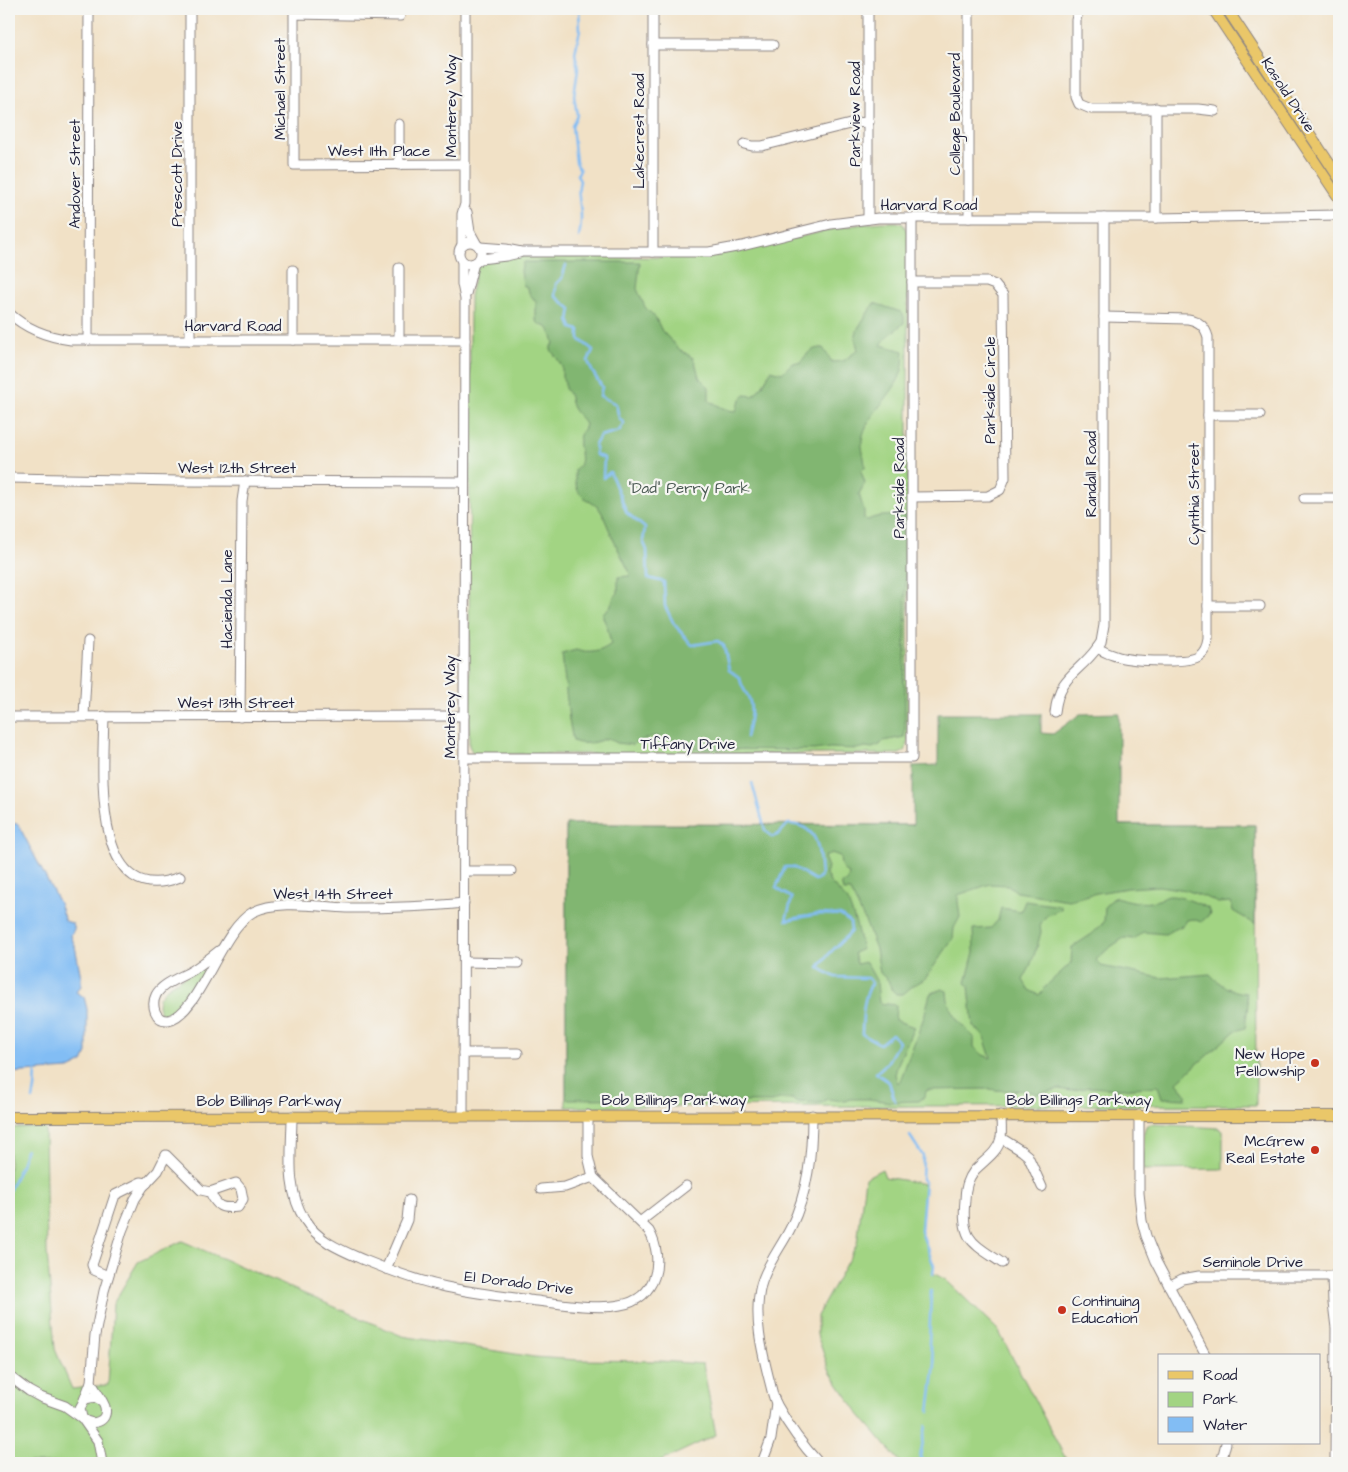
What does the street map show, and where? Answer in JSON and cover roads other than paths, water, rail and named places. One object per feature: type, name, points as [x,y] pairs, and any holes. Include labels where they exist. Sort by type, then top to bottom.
[{"type":"main road","name":"Kasold Drive","points":[[1214,9],[1339,198]]},
{"type":"main road","name":"Kasold Drive","points":[[1227,9],[1339,178]]},
{"type":"main road","name":"Bob Billings Parkway","points":[[9,1117],[463,1115],[1339,1116]]},
{"type":"street","name":"Andover Street","points":[[88,340],[89,9]]},
{"type":"street","name":"Prescott Drive","points":[[190,9],[190,340]]},
{"type":"street","name":"Monterey Way","points":[[462,245],[465,9]]},
{"type":"street","name":"Lakecrest Road","points":[[653,9],[653,252]]},
{"type":"street","name":"Parkview Road","points":[[868,9],[868,218]]},
{"type":"street","name":"College Boulevard","points":[[969,9],[969,218]]},
{"type":"street","points":[[1080,10],[1076,23],[1076,97],[1081,106],[1091,109],[1156,108],[1215,111]]},
{"type":"street","name":"Michael Street","points":[[294,165],[294,14],[400,12]]},
{"type":"street","points":[[653,45],[773,45]]},
{"type":"street","points":[[1156,108],[1156,218]]},
{"type":"street","points":[[744,144],[762,146],[854,123],[869,122]]},
{"type":"street","points":[[399,124],[399,165]]},
{"type":"street","name":"West 11th Place","points":[[294,165],[464,164]]},
{"type":"street","name":"Monterey Way","points":[[464,204],[470,232],[478,245]]},
{"type":"street","name":"Harvard Road","points":[[478,245],[521,252],[693,252],[728,249],[831,224],[868,218],[1156,218],[1339,215]]},
{"type":"street","name":"Parkside Road","points":[[912,218],[912,758]]},
{"type":"street","name":"Randall Road","points":[[1055,712],[1058,695],[1065,682],[1097,648],[1103,633],[1105,611],[1104,218]]},
{"type":"street","points":[[469,241],[478,245],[482,252],[477,261],[468,264],[462,260],[459,254],[462,245],[469,241]]},
{"type":"street","name":"Harvard Road","points":[[477,261],[521,252]]},
{"type":"street","name":"Monterey Way","points":[[462,260],[462,284],[465,299],[463,1115]]},
{"type":"street","name":"Monterey Way","points":[[465,299],[477,261]]},
{"type":"street","points":[[399,268],[399,340]]},
{"type":"street","points":[[293,270],[293,340]]},
{"type":"street","name":"Parkside Circle","points":[[912,282],[987,282],[995,285],[1003,295],[1005,478],[1000,490],[988,496],[913,497]]},
{"type":"street","name":"Harvard Road","points":[[9,313],[19,321],[42,333],[64,339],[465,340]]},
{"type":"street","name":"Cynthia Street","points":[[1097,648],[1130,660],[1193,660],[1204,652],[1207,647],[1208,606],[1208,337],[1204,326],[1199,322],[1188,319],[1104,317]]},
{"type":"street","points":[[1208,415],[1260,415]]},
{"type":"street","name":"West 12th Street","points":[[9,478],[464,482]]},
{"type":"street","name":"Hacienda Lane","points":[[240,717],[242,501],[245,481]]},
{"type":"street","points":[[1304,498],[1339,498]]},
{"type":"street","points":[[1208,606],[1260,606]]},
{"type":"street","points":[[84,716],[88,641]]},
{"type":"street","points":[[104,716],[104,808],[113,848],[118,859],[126,869],[148,881],[163,883],[180,877]]},
{"type":"street","name":"West 13th Street","points":[[9,717],[464,716]]},
{"type":"street","name":"Tiffany Drive","points":[[464,758],[912,758]]},
{"type":"street","points":[[464,871],[511,872]]},
{"type":"street","name":"West 14th Street","points":[[220,950],[194,970],[159,990],[153,1003],[157,1016],[162,1020],[169,1020],[178,1016],[185,1009],[205,980],[220,950],[236,927],[244,918],[260,908],[289,905],[347,908],[464,904]]},
{"type":"street","points":[[464,962],[518,962]]},
{"type":"street","points":[[463,1053],[518,1053]]},
{"type":"street","points":[[812,1115],[811,1149],[804,1192],[791,1227],[764,1275],[758,1311],[765,1360],[776,1403],[802,1442],[820,1463]]},
{"type":"street","points":[[1001,1115],[1001,1138],[989,1157],[975,1171],[968,1182],[963,1218],[970,1239],[975,1245],[1002,1263]]},
{"type":"street","points":[[1140,1115],[1139,1193],[1142,1221],[1151,1250],[1205,1354]]},
{"type":"street","name":"El Dorado Drive","points":[[292,1116],[292,1189],[299,1210],[319,1236],[334,1247],[386,1269],[408,1277],[467,1291],[567,1304],[619,1306],[640,1296],[650,1285],[657,1269],[658,1255],[654,1240],[650,1231],[641,1221],[593,1177]]},
{"type":"street","points":[[541,1189],[565,1187],[593,1177],[588,1156],[588,1116]]},
{"type":"street","points":[[1001,1138],[1028,1156],[1042,1187]]},
{"type":"street","points":[[98,1441],[82,1418],[79,1410],[91,1382],[95,1335],[108,1276],[126,1220],[135,1199],[158,1171],[166,1155],[178,1165],[195,1185],[201,1190],[210,1192]]},
{"type":"street","points":[[108,1276],[94,1270],[92,1265],[115,1195],[141,1182],[147,1183]]},
{"type":"street","points":[[641,1221],[686,1186]]},
{"type":"street","points":[[386,1269],[407,1220],[409,1200]]},
{"type":"street","name":"Seminole Drive","points":[[1169,1286],[1182,1279],[1198,1276],[1336,1276]]},
{"type":"street","points":[[1335,1463],[1336,1328],[1333,1303],[1336,1276]]},
{"type":"street","points":[[9,1376],[34,1394],[65,1406],[88,1422],[94,1423],[104,1416]]},
{"type":"street","points":[[91,1382],[105,1408],[98,1441],[102,1463]]},
{"type":"street","points":[[65,1406],[93,1397],[102,1401]]},
{"type":"street","points":[[762,1463],[771,1439],[776,1403]]},
{"type":"street","points":[[1221,1463],[1226,1444]]},
{"type":"water","points":[[9,823],[18,824],[59,903],[65,921],[72,923],[74,927],[71,936],[75,946],[81,977],[81,986],[76,992],[84,997],[87,1009],[87,1053],[83,1062],[69,1069],[9,1073],[9,842],[12,838],[9,835]]},
{"type":"waterway","points":[[579,9],[580,30],[575,53],[578,69],[574,96],[577,115],[572,126],[576,162],[580,170],[577,175],[580,181],[578,193],[581,209],[579,237]]},
{"type":"waterway","points":[[566,265],[562,278],[556,284],[555,296],[571,309],[569,320],[572,328],[579,330],[579,339],[593,350],[588,361],[602,387],[600,396],[616,404],[619,418],[624,423],[619,431],[600,436],[595,445],[596,455],[604,458],[603,478],[610,472],[627,513],[645,528],[643,541],[647,550],[648,578],[664,582],[665,606],[674,624],[692,645],[718,641],[724,646],[729,670],[740,678],[750,701],[750,717],[746,737]]},
{"type":"waterway","points":[[752,783],[765,830],[772,837],[779,834],[788,824],[807,829],[816,842],[820,858],[821,877],[815,880],[793,867],[785,867],[776,888],[792,898],[786,920],[819,914],[840,915],[850,922],[851,931],[825,958],[819,968],[835,977],[868,978],[872,983],[865,1002],[862,1034],[880,1044],[892,1034],[899,1042],[887,1063],[876,1073],[889,1082],[895,1101]]},
{"type":"waterway","points":[[33,1099],[36,1071]]},
{"type":"waterway","points":[[910,1136],[923,1156],[922,1179],[925,1182],[921,1231],[934,1266],[933,1274]]},
{"type":"waterway","points":[[9,1191],[26,1149]]},
{"type":"waterway","points":[[929,1412],[935,1364],[929,1344],[931,1291]]},
{"type":"waterway","points":[[924,1463],[920,1457],[926,1426]]},
{"type":"place","name":"New Hope Fellowship","points":[[1315,1063]]},
{"type":"place","name":"McGrew Real Estate","points":[[1315,1150]]},
{"type":"place","name":"Continuing Education","points":[[1062,1310]]},
{"type":"park label","name":"\"Dad\" Perry Park","points":[[689,488]]}]
